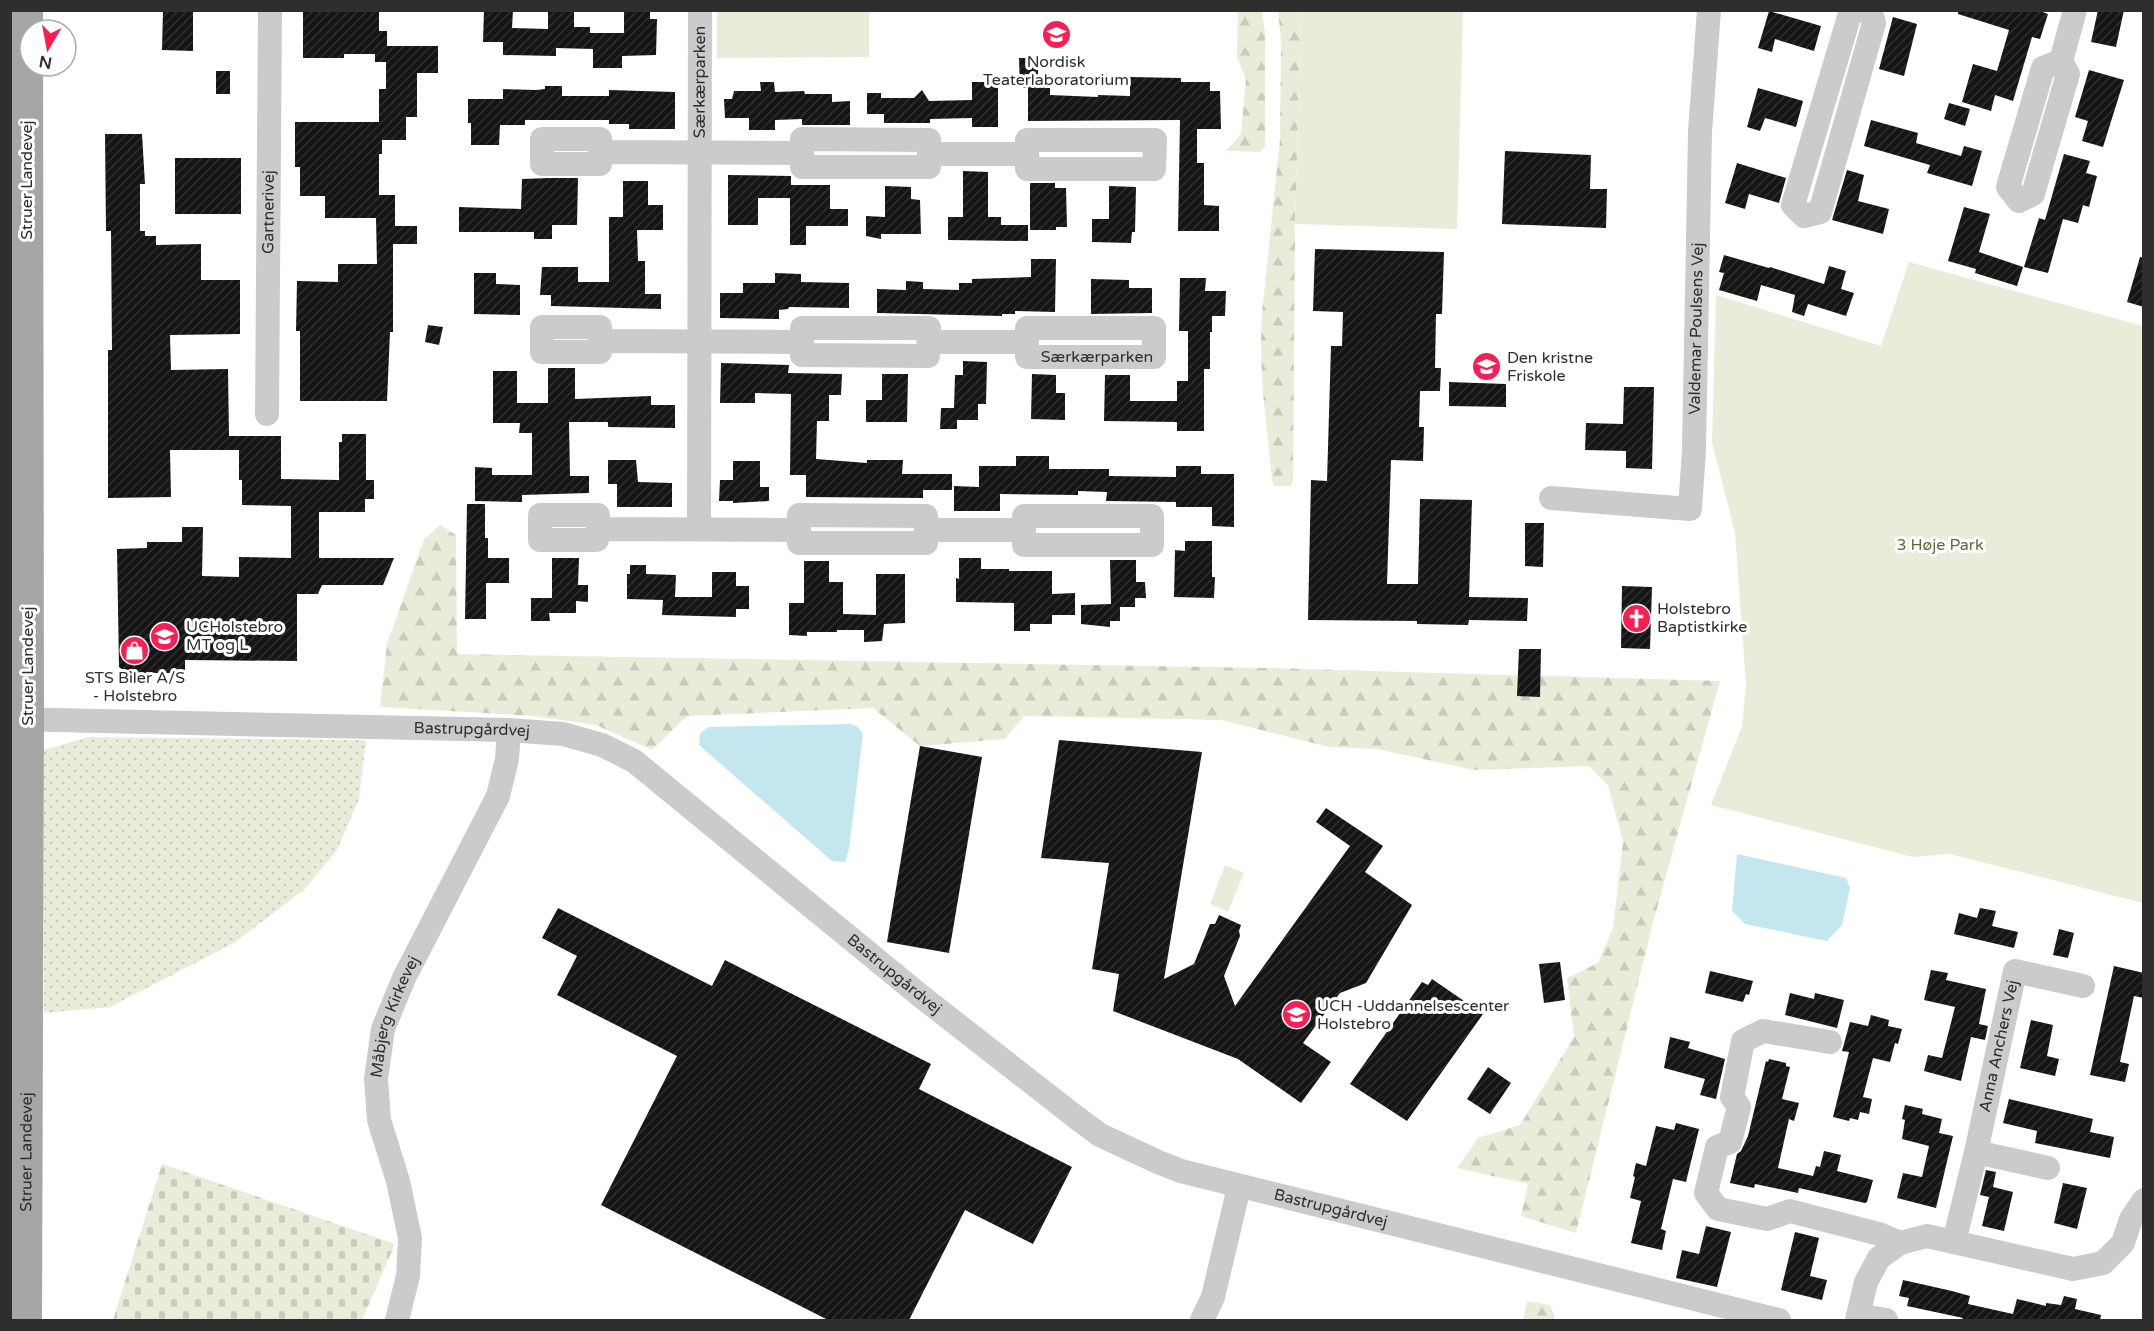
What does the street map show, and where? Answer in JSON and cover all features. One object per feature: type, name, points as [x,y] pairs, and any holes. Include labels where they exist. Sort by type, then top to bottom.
[{"type":"main road","name":"Struer Landevej","points":[[10,661],[14,474],[11,418],[13,10]]},
{"type":"main road","name":"Struer Landevej","points":[[26,1320],[19,719],[27,10]]},
{"type":"street","name":"Gartnerivej","points":[[267,414],[270,10]]},
{"type":"street","name":"Særkærparken","points":[[699,529],[700,10]]},
{"type":"street","name":"Valdemar Poulsens Vej","points":[[1551,498],[1690,508],[1694,450],[1700,132],[1709,10]]},
{"type":"street","points":[[1856,10],[1849,17],[1793,205],[1804,216],[1820,212],[1874,23],[1870,10]]},
{"type":"street","points":[[2061,61],[2043,68],[2008,187],[2019,201],[2033,194],[2068,74],[2061,61],[2075,10]]},
{"type":"street","name":"Særkærparken","points":[[600,152],[802,153],[802,139],[929,140],[929,154],[1027,154]]},
{"type":"street","points":[[1027,140],[1155,140],[1154,169],[1027,169],[1027,154],[1027,140]]},
{"type":"street","name":"Særkærparken","points":[[600,341],[802,342],[802,328],[928,328],[928,342],[1027,342]]},
{"type":"street","name":"Særkærparken","points":[[1027,328],[1155,328],[1154,357],[1026,357],[1027,342],[1027,328]]},
{"type":"street","points":[[597,529],[799,530],[799,515],[811,515],[926,516],[926,530],[1024,530]]},
{"type":"street","points":[[1024,516],[1152,516],[1152,545],[1024,545],[1024,530],[1024,516]]},
{"type":"street","name":"Bastrupgårdvej","points":[[19,719],[509,730],[563,734],[602,745],[634,761],[922,997],[1100,1135],[1158,1162],[1239,1187],[1779,1320]]},
{"type":"street","name":"Måbjerg Kirkevej","points":[[398,1320],[408,1276],[410,1238],[398,1181],[379,1120],[376,1079],[383,1029],[404,978],[498,796],[507,759],[509,730]]},
{"type":"street","name":"Anna Anchers Vej","points":[[1954,1242],[2015,971],[2083,986]]},
{"type":"street","points":[[1830,1042],[1763,1031],[1743,1041],[1732,1097],[1739,1107],[1730,1142],[1717,1148],[1706,1192],[1718,1209],[1767,1219],[1790,1211],[1879,1234],[1900,1243]]},
{"type":"street","points":[[1976,1152],[2048,1168]]},
{"type":"street","points":[[1202,1320],[1213,1297],[1239,1187]]},
{"type":"street","points":[[1886,1320],[1857,1318],[1866,1282],[1879,1258],[1900,1243],[1928,1236],[2073,1269],[2103,1263],[2123,1243],[2131,1219],[2144,1200]]},
{"type":"green space","points":[[717,11],[869,11],[869,57],[717,58]]},
{"type":"green space","points":[[1238,11],[1262,11],[1265,32],[1265,147],[1260,152],[1226,151],[1241,134],[1246,79],[1237,57]]},
{"type":"green space","points":[[1278,11],[1301,11],[1295,224],[1293,480],[1291,486],[1275,486],[1272,480],[1262,383],[1262,313],[1280,140],[1281,40]]},
{"type":"green space","points":[[1301,11],[1463,11],[1457,229],[1295,224]]},
{"type":"green space","name":"3 Høje Park","points":[[1909,262],[2143,326],[2143,903],[1950,854],[1913,857],[1711,805],[1742,726],[1746,685],[1735,533],[1712,442],[1716,295],[1881,346]]},
{"type":"green space","points":[[440,525],[456,535],[457,654],[1270,668],[1720,681],[1654,919],[1576,1233],[1521,1216],[1528,1184],[1457,1168],[1478,1138],[1520,1125],[1574,1037],[1567,978],[1598,963],[1613,928],[1623,842],[1608,785],[1589,766],[1474,770],[1377,749],[1329,747],[1221,720],[1024,716],[1005,739],[920,746],[873,708],[687,716],[652,750],[596,725],[534,716],[380,707],[387,644],[424,539]]},
{"type":"green space","points":[[88,737],[366,740],[359,799],[337,850],[305,889],[234,943],[110,1007],[44,1013],[44,750]]},
{"type":"green space","points":[[1225,865],[1244,873],[1228,912],[1210,904]]},
{"type":"green space","points":[[162,1164],[395,1244],[362,1320],[113,1320]]},
{"type":"green space","points":[[1527,1301],[1550,1305],[1555,1316],[1554,1320],[1523,1320]]},
{"type":"water","points":[[851,724],[858,727],[863,734],[849,849],[845,862],[832,861],[699,745],[700,733],[709,727]]},
{"type":"water","points":[[1737,854],[1846,878],[1850,888],[1842,925],[1827,941],[1745,924],[1732,911]]},
{"type":"building","points":[[163,10],[193,10],[193,51],[162,50]]},
{"type":"building","points":[[303,10],[379,10],[379,31],[387,31],[387,46],[438,46],[438,73],[417,73],[417,117],[406,117],[406,140],[382,140],[382,154],[379,154],[379,195],[395,195],[395,226],[417,226],[417,244],[393,244],[393,332],[390,332],[387,401],[300,401],[300,331],[296,331],[297,281],[338,282],[338,264],[377,264],[376,218],[325,218],[325,196],[300,196],[300,167],[295,167],[295,122],[379,122],[379,89],[386,89],[386,62],[375,62],[375,54],[344,54],[344,58],[303,58]]},
{"type":"building","points":[[484,10],[513,10],[512,28],[548,29],[548,10],[574,10],[574,27],[590,27],[590,33],[624,33],[624,10],[650,10],[650,19],[657,19],[656,55],[622,56],[622,68],[593,68],[593,49],[556,48],[556,56],[503,55],[503,42],[483,42]]},
{"type":"building","points":[[1958,10],[2037,10],[2048,14],[2040,39],[2032,37],[2013,101],[1995,95],[1991,111],[1962,102],[1973,64],[1997,71],[2009,30],[1958,14]]},
{"type":"building","points":[[2098,10],[2124,10],[2116,47],[2091,42]]},
{"type":"building","points":[[1769,11],[1821,26],[1814,51],[1775,39],[1772,52],[1758,48]]},
{"type":"building","points":[[1893,17],[1917,24],[1904,76],[1879,69]]},
{"type":"building","points":[[1019,58],[1038,58],[1038,81],[1050,81],[1050,95],[1130,96],[1130,77],[1181,78],[1181,82],[1210,82],[1210,91],[1220,91],[1221,129],[1197,129],[1197,163],[1204,163],[1204,205],[1219,206],[1219,231],[1178,231],[1180,120],[1028,121],[1028,88],[1020,88]]},
{"type":"building","points":[[2089,70],[2124,80],[2103,147],[2082,141],[2088,121],[2075,117]]},
{"type":"building","points":[[216,71],[230,71],[230,94],[216,94]]},
{"type":"building","points":[[760,82],[774,82],[775,92],[804,91],[805,94],[832,94],[832,102],[850,101],[850,125],[802,125],[802,119],[775,120],[775,130],[749,130],[749,118],[725,118],[724,99],[732,99],[734,91],[761,91]]},
{"type":"building","points":[[972,82],[998,82],[998,127],[972,127],[972,118],[930,119],[930,123],[884,123],[884,114],[867,114],[867,93],[881,93],[881,98],[914,98],[922,90],[929,101],[972,100]]},
{"type":"building","points":[[545,86],[562,86],[562,96],[609,96],[609,90],[675,92],[675,129],[629,129],[629,124],[609,124],[609,120],[525,120],[525,125],[500,125],[499,145],[471,145],[468,99],[503,99],[503,89],[536,90],[545,89]]},
{"type":"building","points":[[1758,88],[1803,101],[1796,127],[1765,118],[1760,131],[1747,127]]},
{"type":"building","points":[[1949,103],[1970,109],[1965,126],[1944,119]]},
{"type":"building","points":[[1871,120],[1918,133],[1916,143],[1961,156],[1964,146],[1982,151],[1972,186],[1927,173],[1930,165],[1864,146]]},
{"type":"building","points":[[105,134],[142,134],[145,184],[140,184],[140,231],[145,231],[145,236],[156,236],[156,245],[201,244],[201,280],[240,280],[240,334],[170,335],[171,370],[228,369],[229,436],[281,436],[281,479],[339,480],[339,442],[342,442],[342,434],[366,434],[366,480],[374,480],[374,499],[365,499],[365,512],[319,512],[319,558],[394,558],[383,585],[322,585],[318,594],[297,594],[297,661],[185,660],[185,673],[127,673],[119,667],[117,549],[147,548],[147,542],[182,542],[182,527],[203,527],[202,576],[239,577],[239,557],[291,558],[291,506],[242,505],[239,450],[170,450],[171,497],[108,498],[108,350],[112,350],[111,231],[106,231]]},
{"type":"building","points":[[1505,151],[1591,155],[1590,189],[1607,189],[1606,228],[1502,224]]},
{"type":"building","points":[[2064,154],[2090,161],[2086,173],[2097,176],[2089,207],[2083,205],[2078,223],[2063,219],[2048,273],[2024,267],[2039,218],[2045,220]]},
{"type":"building","points":[[175,158],[241,158],[241,214],[175,214]]},
{"type":"building","points":[[1737,163],[1786,178],[1779,203],[1749,194],[1745,209],[1725,203]]},
{"type":"building","points":[[1847,170],[1864,175],[1858,201],[1889,209],[1883,234],[1832,220]]},
{"type":"building","points":[[963,171],[988,172],[988,217],[1001,217],[1001,225],[1028,225],[1028,241],[948,240],[948,217],[963,217]]},
{"type":"building","points":[[728,175],[791,176],[791,185],[830,185],[830,209],[848,209],[848,226],[806,226],[806,245],[790,245],[790,198],[758,198],[758,225],[728,225]]},
{"type":"building","points":[[578,178],[577,225],[552,225],[552,239],[534,239],[534,232],[459,232],[459,207],[521,209],[522,179]]},
{"type":"building","points":[[623,181],[648,181],[648,205],[663,205],[663,230],[637,230],[638,261],[645,261],[645,294],[661,294],[661,309],[551,306],[551,295],[540,295],[542,267],[578,267],[578,282],[609,282],[609,217],[623,217]]},
{"type":"building","points":[[1030,183],[1055,183],[1055,188],[1066,188],[1067,227],[1056,227],[1056,230],[1030,230]]},
{"type":"building","points":[[885,186],[911,187],[911,199],[920,200],[921,234],[881,234],[881,239],[866,236],[866,216],[885,217]]},
{"type":"building","points":[[1109,186],[1136,187],[1135,232],[1132,232],[1131,243],[1092,242],[1092,219],[1109,219]]},
{"type":"building","points":[[1964,207],[1990,214],[1979,252],[2023,267],[2017,286],[1975,273],[1976,269],[1948,261]]},
{"type":"building","points":[[1315,249],[1444,252],[1442,314],[1436,314],[1435,368],[1441,368],[1440,391],[1420,391],[1419,427],[1424,427],[1423,461],[1391,460],[1387,584],[1418,584],[1420,499],[1472,500],[1469,597],[1528,598],[1527,621],[1469,620],[1468,625],[1417,624],[1417,621],[1308,620],[1311,480],[1327,481],[1331,346],[1342,346],[1343,312],[1313,311]]},
{"type":"building","points":[[1724,255],[1824,284],[1829,266],[1846,271],[1841,289],[1854,293],[1846,316],[1808,304],[1804,316],[1792,312],[1795,295],[1761,285],[1757,301],[1719,290],[1724,273],[1719,272]]},
{"type":"building","points":[[2140,257],[2144,258],[2144,307],[2127,302]]},
{"type":"building","points":[[1031,259],[1056,259],[1055,312],[1015,311],[1015,314],[1002,314],[1002,316],[877,313],[877,289],[906,290],[906,281],[923,282],[923,289],[959,290],[959,283],[972,283],[972,279],[1031,277]]},
{"type":"building","points":[[474,273],[496,273],[496,284],[520,285],[520,315],[474,314]]},
{"type":"building","points":[[775,273],[801,274],[801,282],[849,283],[849,308],[789,307],[779,310],[779,319],[720,318],[720,293],[743,293],[743,283],[775,283]]},
{"type":"building","points":[[1180,278],[1206,278],[1205,291],[1226,291],[1225,316],[1212,316],[1210,369],[1204,369],[1204,431],[1177,431],[1177,422],[1104,421],[1105,375],[1130,375],[1130,401],[1177,401],[1177,381],[1188,381],[1188,331],[1179,331]]},
{"type":"building","points":[[1091,279],[1129,280],[1129,288],[1152,288],[1152,313],[1091,314]]},
{"type":"building","points":[[428,325],[443,327],[439,345],[425,342]]},
{"type":"building","points":[[963,361],[987,362],[986,404],[978,404],[978,420],[957,420],[957,429],[940,429],[941,408],[954,408],[955,375],[963,375]]},
{"type":"building","points":[[721,363],[789,365],[788,373],[842,374],[841,395],[829,395],[829,421],[817,421],[816,459],[867,463],[867,460],[903,460],[902,474],[952,474],[952,490],[923,490],[923,498],[806,497],[806,475],[790,475],[791,394],[755,393],[755,403],[720,403]]},
{"type":"building","points":[[548,368],[575,368],[575,399],[651,396],[651,405],[675,405],[675,428],[608,427],[608,422],[569,422],[570,476],[589,476],[589,493],[522,495],[522,502],[475,501],[475,467],[492,468],[492,475],[532,475],[532,433],[519,433],[520,423],[493,423],[493,371],[517,371],[517,403],[548,403]]},
{"type":"building","points":[[882,374],[908,374],[907,422],[866,422],[866,400],[882,400]]},
{"type":"building","points":[[1032,374],[1056,375],[1056,393],[1065,393],[1065,420],[1031,419]]},
{"type":"building","points":[[1449,382],[1506,384],[1506,407],[1449,406]]},
{"type":"building","points":[[1624,387],[1654,387],[1652,469],[1626,468],[1626,451],[1585,450],[1586,423],[1623,424]]},
{"type":"building","points":[[1016,456],[1049,456],[1049,469],[1109,469],[1109,476],[1176,477],[1176,466],[1201,466],[1201,474],[1234,474],[1234,527],[1212,526],[1212,507],[1176,507],[1176,502],[1106,501],[1107,492],[1078,491],[1078,495],[1000,494],[1000,511],[954,511],[954,486],[979,487],[979,466],[1016,466]]},
{"type":"building","points":[[608,460],[636,460],[638,482],[672,483],[672,507],[617,507],[617,484],[608,484]]},
{"type":"building","points":[[733,461],[760,461],[760,487],[769,487],[769,501],[733,503],[733,501],[719,501],[720,480],[733,480]]},
{"type":"building","points":[[467,504],[485,504],[485,538],[488,538],[488,558],[509,558],[509,583],[486,583],[486,619],[465,619]]},
{"type":"building","points":[[1525,523],[1544,523],[1543,567],[1525,566]]},
{"type":"building","points":[[1185,541],[1212,541],[1214,598],[1174,597],[1175,550],[1185,551]]},
{"type":"building","points":[[552,558],[579,558],[578,585],[588,585],[588,602],[576,601],[576,613],[549,613],[550,621],[531,621],[531,598],[552,598]]},
{"type":"building","points":[[959,558],[981,558],[981,569],[1052,571],[1052,594],[1075,593],[1075,615],[1052,615],[1052,624],[1030,624],[1030,631],[1014,631],[1014,603],[956,602]]},
{"type":"building","points":[[1110,560],[1136,560],[1136,582],[1145,582],[1146,598],[1135,598],[1135,607],[1120,607],[1120,621],[1110,621],[1110,627],[1081,624],[1081,605],[1111,604]]},
{"type":"building","points":[[804,561],[829,561],[829,582],[843,582],[843,614],[876,615],[876,574],[905,574],[905,623],[884,624],[882,641],[864,642],[864,630],[807,632],[807,636],[789,635],[789,603],[804,603]]},
{"type":"building","points":[[630,565],[646,565],[646,574],[676,575],[675,597],[712,597],[712,572],[736,572],[736,586],[749,586],[749,609],[736,609],[736,617],[662,615],[663,600],[627,599],[627,574],[630,574]]},
{"type":"building","name":"Holstebro Baptistkirke","points":[[1622,586],[1652,587],[1650,649],[1621,648]]},
{"type":"building","points":[[1519,649],[1541,649],[1540,697],[1517,696]]},
{"type":"building","points":[[1059,740],[1202,752],[1164,979],[1194,964],[1210,924],[1215,924],[1219,915],[1241,925],[1240,936],[1224,976],[1235,1006],[1350,846],[1316,822],[1326,808],[1383,846],[1365,872],[1412,905],[1366,983],[1340,993],[1303,1043],[1331,1062],[1301,1103],[1238,1059],[1113,1011],[1119,974],[1092,969],[1109,863],[1041,858]]},
{"type":"building","points":[[920,746],[982,757],[949,953],[887,942]]},
{"type":"building","points":[[558,908],[712,986],[725,960],[931,1064],[919,1089],[1072,1167],[1033,1244],[965,1210],[909,1320],[828,1320],[601,1205],[677,1056],[557,995],[577,956],[542,938]]},
{"type":"building","points":[[1980,908],[1996,911],[1992,926],[2018,932],[2014,948],[1954,934],[1959,913],[1977,918]]},
{"type":"building","points":[[2059,929],[2074,933],[2068,958],[2053,955]]},
{"type":"building","points":[[1560,962],[1565,1000],[1544,1003],[1539,964]]},
{"type":"building","points":[[2114,966],[2144,973],[2144,998],[2134,996],[2120,1062],[2129,1064],[2125,1082],[2090,1075]]},
{"type":"building","points":[[1931,970],[1948,973],[1946,980],[1986,989],[1979,1024],[1988,1026],[1985,1040],[1971,1037],[1961,1081],[1924,1071],[1928,1055],[1942,1058],[1955,1007],[1924,1000]]},
{"type":"building","points":[[1710,971],[1753,981],[1749,995],[1746,994],[1743,1002],[1705,993]]},
{"type":"building","points":[[1432,979],[1483,1014],[1407,1121],[1350,1084],[1422,982],[1428,985]]},
{"type":"building","points":[[1790,993],[1814,999],[1815,993],[1844,1000],[1837,1028],[1785,1015]]},
{"type":"building","points":[[1871,1015],[1889,1020],[1888,1026],[1902,1029],[1898,1044],[1895,1043],[1890,1062],[1873,1058],[1863,1097],[1872,1099],[1869,1114],[1860,1112],[1858,1120],[1850,1118],[1849,1121],[1833,1117],[1849,1052],[1842,1051],[1850,1022],[1868,1026]]},
{"type":"building","points":[[2031,1020],[2053,1025],[2047,1056],[2059,1059],[2055,1076],[2020,1068]]},
{"type":"building","points":[[1670,1037],[1690,1042],[1688,1048],[1725,1059],[1716,1099],[1700,1095],[1705,1079],[1664,1068]]},
{"type":"building","points":[[1769,1059],[1786,1063],[1786,1066],[1790,1067],[1782,1099],[1799,1103],[1794,1121],[1789,1119],[1778,1168],[1813,1176],[1816,1166],[1820,1167],[1824,1151],[1841,1155],[1837,1171],[1873,1180],[1867,1202],[1799,1188],[1798,1193],[1755,1184],[1754,1188],[1730,1183],[1737,1154],[1741,1151],[1748,1136],[1766,1061],[1768,1062]]},
{"type":"building","points":[[1488,1067],[1511,1083],[1490,1114],[1467,1099]]},
{"type":"building","points":[[2009,1099],[2093,1119],[2090,1132],[2114,1137],[2110,1158],[2035,1143],[2037,1131],[2003,1123]]},
{"type":"building","points":[[1905,1105],[1923,1109],[1922,1114],[1942,1119],[1939,1133],[1953,1136],[1936,1208],[1897,1198],[1903,1173],[1922,1177],[1929,1146],[1902,1139]]},
{"type":"building","points":[[1676,1123],[1699,1129],[1686,1182],[1673,1179],[1661,1229],[1666,1231],[1662,1250],[1631,1243],[1641,1201],[1630,1198],[1636,1163],[1646,1166],[1656,1126],[1674,1130]]},
{"type":"building","points":[[1986,1170],[1996,1172],[1993,1187],[2013,1192],[2004,1231],[1982,1226],[1989,1197],[1980,1195]]},
{"type":"building","points":[[2063,1183],[2087,1188],[2077,1229],[2054,1223]]},
{"type":"building","points":[[1706,1226],[1731,1232],[1717,1287],[1676,1278],[1682,1250],[1699,1254]]},
{"type":"building","points":[[1795,1232],[1819,1238],[1810,1276],[1827,1280],[1822,1300],[1781,1290]]},
{"type":"building","points":[[1903,1280],[1970,1296],[1968,1304],[2013,1314],[2017,1299],[2046,1306],[2046,1303],[2061,1305],[2064,1296],[2077,1299],[2075,1309],[2101,1315],[2100,1320],[1962,1320],[1963,1318],[1907,1306],[1909,1298],[1899,1296]]},
{"type":"place","name":"Nordisk Teaterlaboratorium","points":[[1056,34]]},
{"type":"place","name":"Den kristne Friskole","points":[[1486,367]]},
{"type":"place","name":"Holstebro Baptistkirke","points":[[1636,618]]},
{"type":"place","name":"UCHolstebro MT og L","points":[[165,636]]},
{"type":"place","name":"STS Biler A/S - Holstebro","points":[[135,650]]},
{"type":"place","name":"UCH -Uddannelsescenter Holstebro","points":[[1296,1015]]}]
